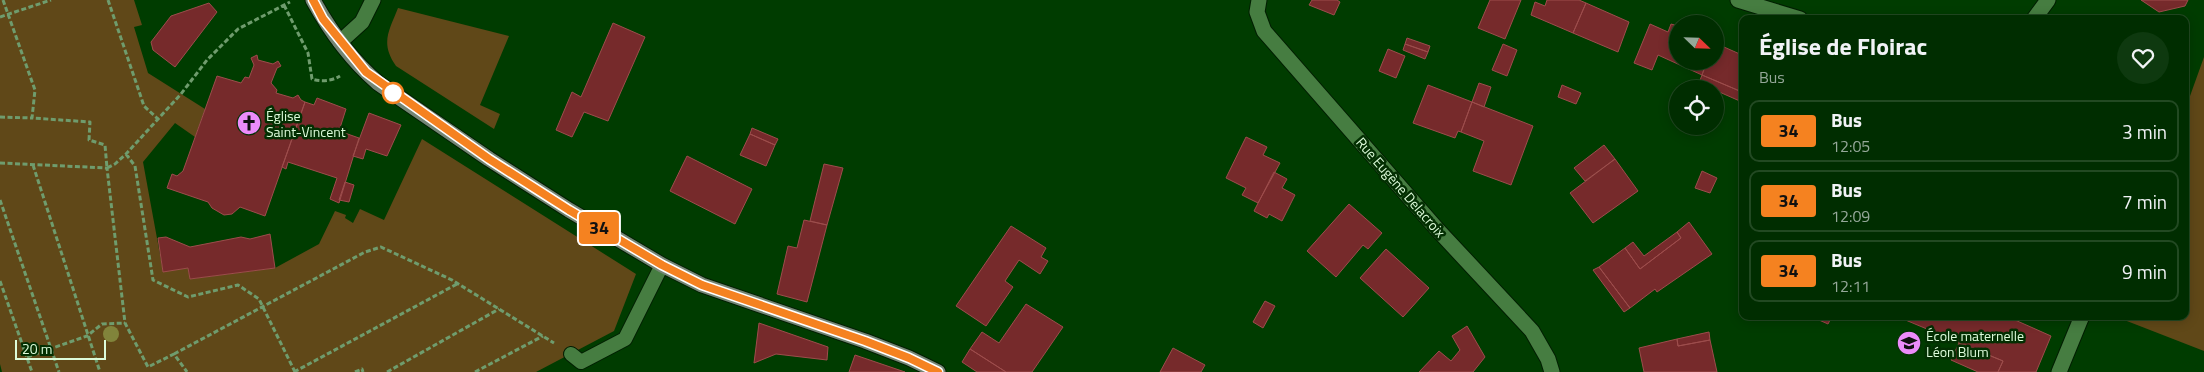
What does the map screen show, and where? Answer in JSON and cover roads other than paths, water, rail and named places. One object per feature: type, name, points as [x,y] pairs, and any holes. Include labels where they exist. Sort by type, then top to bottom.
[{"type":"street","points":[[313,0],[323,19],[340,42],[372,78],[472,148],[569,210],[662,265],[702,285],[865,341],[909,358],[938,372]]},
{"type":"street","points":[[340,42],[362,22],[373,0]]},
{"type":"street","name":"Rue Eugène Delacroix","points":[[1259,0],[1257,12],[1264,31],[1436,228],[1532,331],[1548,359],[1552,372]]},
{"type":"street","points":[[1738,0],[1787,15]]},
{"type":"street","points":[[2037,15],[2048,0]]},
{"type":"street","points":[[2059,372],[2080,320]]},
{"type":"lane","points":[[571,354],[581,362],[625,340],[662,265]]},
{"type":"place","name":"Église Saint-Vincent","points":[[249,123]]},
{"type":"place","name":"École maternelle Léon Blum","points":[[1909,343]]}]
